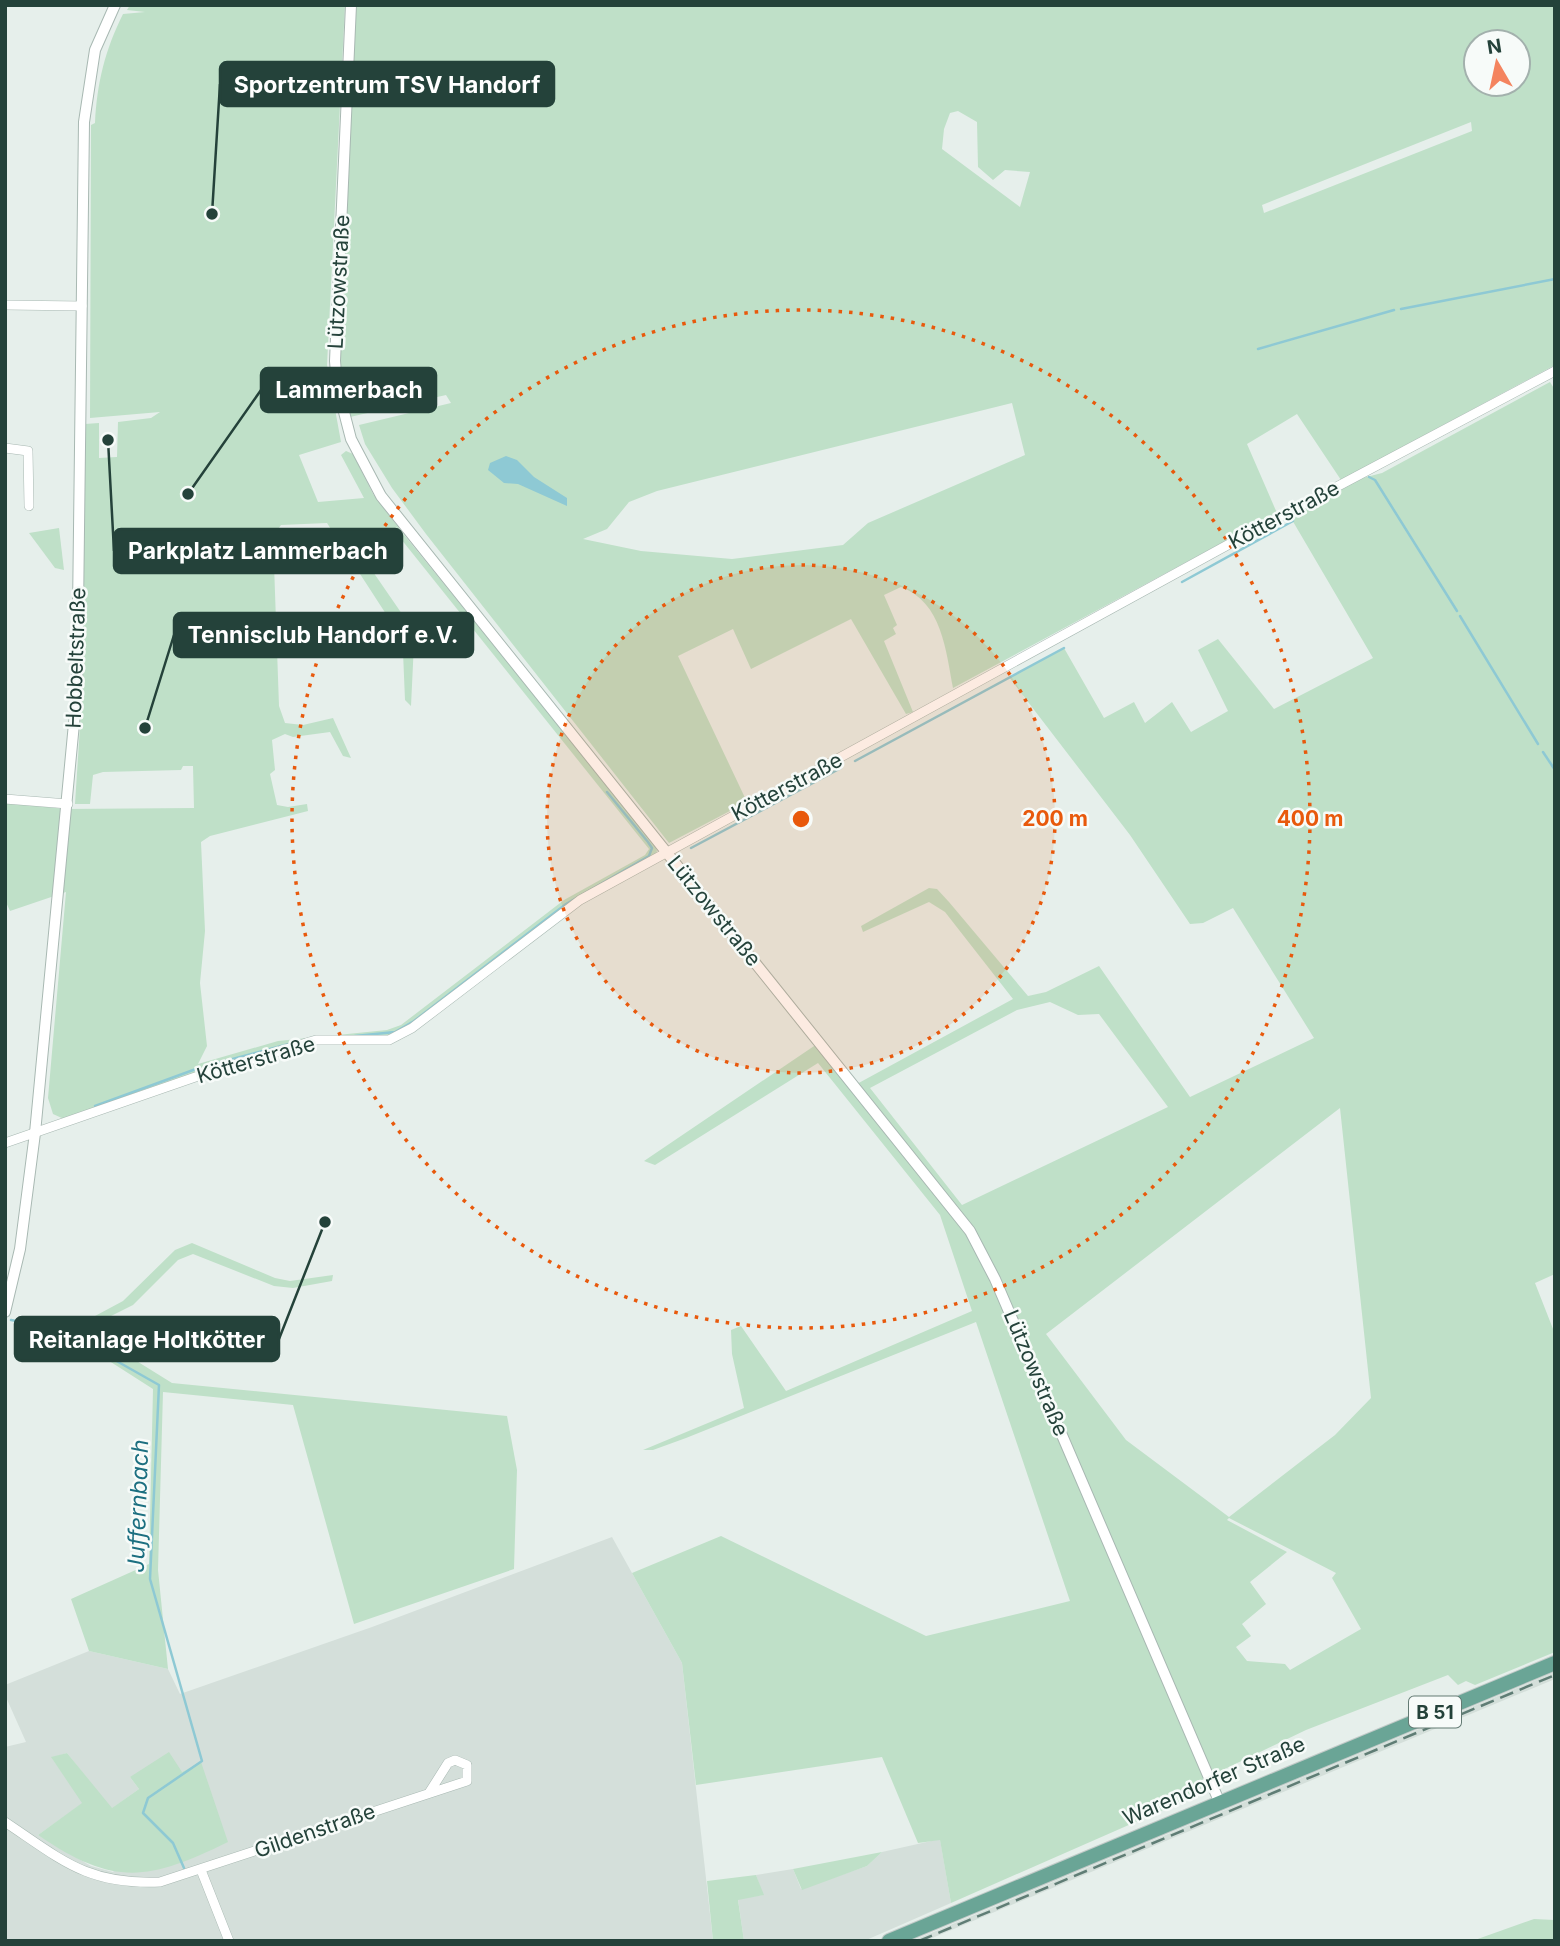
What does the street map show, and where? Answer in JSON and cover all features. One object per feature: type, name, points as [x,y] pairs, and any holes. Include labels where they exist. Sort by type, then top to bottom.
[{"type":"main road","name":"Warendorfer Straße","points":[[889,1941],[1555,1663]]},
{"type":"street","name":"Hobbeltstraße","points":[[5,1312],[20,1249],[35,1133],[68,804],[78,651],[86,99],[95,50],[115,5]]},
{"type":"street","name":"Lützowstraße","points":[[351,5],[335,361],[337,385],[351,439],[381,496],[970,1231],[995,1279],[1219,1801]]},
{"type":"street","points":[[5,305],[82,306]]},
{"type":"street","name":"Kötterstraße","points":[[5,1143],[204,1074],[316,1041],[389,1040],[412,1028],[580,900],[1268,524],[1555,372]]},
{"type":"street","points":[[5,449],[28,451],[29,506]]},
{"type":"street","points":[[5,799],[68,804]]},
{"type":"street","name":"Gildenstraße","points":[[5,1822],[68,1864],[109,1881],[160,1882],[467,1781],[467,1765],[455,1760],[448,1763],[429,1793]]},
{"type":"street","points":[[201,1870],[229,1941]]},
{"type":"shaded area","points":[[612,1537],[682,1663],[713,1941],[5,1941],[5,1747],[26,1742],[5,1695],[5,1685],[89,1651],[168,1669],[180,1694],[372,1627]],"holes":[[[67,1753],[111,1809],[139,1789],[130,1777],[182,1772],[201,1763],[113,1872],[91,1866],[38,1835],[83,1803],[52,1758]]]},
{"type":"shaded area","points":[[1555,1672],[1555,1679],[925,1941],[912,1941]]},
{"type":"shaded area","points":[[940,1839],[951,1903],[864,1941],[744,1941],[738,1899],[763,1895],[756,1875],[793,1869],[801,1889],[867,1866],[882,1852]]},
{"type":"green space","points":[[130,5],[345,5],[327,365],[341,442],[299,455],[318,502],[364,498],[341,455],[346,451],[353,454],[373,494],[405,536],[655,844],[657,851],[654,859],[580,900],[389,1040],[316,1040],[64,1119],[53,1114],[48,1098],[66,892],[10,911],[5,900],[5,802],[64,809],[194,808],[193,766],[183,766],[181,770],[103,772],[93,775],[90,804],[75,804],[83,680],[85,424],[99,423],[99,458],[117,457],[118,422],[151,418],[160,412],[90,418],[91,125],[95,123],[100,80],[107,54],[123,14],[145,12],[127,10]],"holes":[[[327,523],[397,631],[403,652],[405,700],[411,706],[414,643],[411,627],[369,566],[401,539],[649,849],[645,855],[564,900],[401,1025],[387,1030],[278,1041],[198,1064],[207,1046],[200,983],[205,931],[201,842],[210,836],[308,811],[307,804],[288,807],[277,805],[270,774],[275,770],[272,740],[285,734],[293,737],[330,732],[343,756],[351,758],[333,718],[303,725],[285,723],[279,706],[273,536],[281,525]]]},
{"type":"green space","points":[[356,5],[1555,5],[1555,365],[1341,480],[1297,414],[1247,444],[1277,513],[953,688],[948,659],[934,616],[915,594],[901,587],[884,595],[897,625],[893,628],[896,634],[884,641],[913,712],[906,714],[851,619],[751,669],[733,629],[678,656],[747,802],[669,843],[426,534],[392,488],[365,444],[359,425],[451,403],[446,395],[350,417],[340,360]],"holes":[[[958,111],[977,122],[978,167],[993,180],[1005,170],[1030,172],[1020,207],[942,149],[944,129],[950,113]],[[1471,122],[1472,131],[1264,213],[1262,205]],[[1012,403],[1025,455],[868,523],[843,545],[732,559],[641,551],[583,539],[607,529],[629,502],[657,491]]]},
{"type":"green space","points":[[1550,382],[1555,390],[1555,1274],[1535,1283],[1555,1334],[1555,1652],[1475,1685],[1466,1681],[1458,1685],[1448,1675],[1306,1730],[1202,1780],[1202,1788],[1172,1806],[951,1903],[940,1840],[918,1843],[882,1757],[696,1785],[682,1663],[632,1573],[721,1536],[926,1636],[1070,1601],[976,1322],[686,1438],[653,1450],[643,1450],[744,1408],[732,1354],[731,1330],[741,1326],[786,1391],[972,1311],[940,1215],[818,1063],[655,1165],[644,1161],[820,1042],[855,1085],[1013,999],[945,912],[929,902],[863,932],[861,926],[929,888],[937,889],[949,902],[1028,996],[1046,992],[1099,966],[1190,1097],[1314,1038],[1233,908],[1203,923],[1190,924],[1130,835],[1009,677],[1064,648],[1104,718],[1134,702],[1145,723],[1172,702],[1191,732],[1228,711],[1198,650],[1218,639],[1274,709],[1373,658],[1288,513],[1343,483],[1382,473]],"holes":[[[1050,1002],[1078,1015],[1099,1014],[1168,1107],[962,1205],[870,1088],[1017,1010]],[[1340,1108],[1371,1398],[1335,1435],[1229,1517],[1126,1440],[1046,1334]],[[1229,1518],[1336,1573],[1332,1578],[1361,1629],[1290,1670],[1285,1664],[1247,1661],[1236,1647],[1251,1636],[1242,1624],[1266,1604],[1250,1582],[1287,1552],[1227,1520]]]},
{"type":"green space","points":[[59,528],[64,570],[55,568],[29,533]]},
{"type":"green space","points":[[192,1243],[275,1278],[290,1281],[333,1275],[332,1281],[293,1288],[274,1286],[193,1254],[178,1260],[133,1305],[85,1329],[172,1383],[507,1416],[517,1470],[514,1569],[354,1624],[293,1405],[163,1392],[158,1570],[168,1669],[89,1651],[71,1599],[149,1564],[153,1389],[67,1334],[17,1328],[20,1317],[82,1323],[123,1301],[175,1250]]},
{"type":"green space","points":[[169,1752],[182,1772],[201,1762],[228,1842],[175,1865],[132,1873],[88,1864],[38,1835],[82,1803],[51,1757],[67,1753],[112,1808],[139,1789],[130,1777]]},
{"type":"green space","points":[[882,1852],[867,1866],[802,1890],[793,1869]]},
{"type":"green space","points":[[756,1875],[764,1895],[738,1900],[744,1941],[713,1941],[707,1881]]},
{"type":"green space","points":[[1534,1919],[1555,1920],[1555,1941],[1472,1941]]},
{"type":"water","points":[[506,456],[517,460],[534,477],[567,498],[567,506],[518,484],[504,483],[488,470],[490,463]]},
{"type":"waterway","points":[[1401,309],[1555,279]]},
{"type":"waterway","points":[[1258,349],[1394,310]]},
{"type":"waterway","points":[[1369,477],[1375,480],[1457,611]]},
{"type":"waterway","points":[[1182,582],[1293,521]]},
{"type":"waterway","points":[[1460,616],[1538,744]]},
{"type":"waterway","points":[[855,761],[1064,648]]},
{"type":"waterway","points":[[1543,752],[1555,770]]},
{"type":"waterway","points":[[691,848],[841,768]]},
{"type":"waterway","points":[[355,1036],[395,1032],[414,1021],[566,904],[649,856],[652,848],[607,792]]},
{"type":"waterway","points":[[210,1065],[300,1041]]},
{"type":"waterway","points":[[95,1106],[196,1069]]},
{"type":"waterway","name":"Juffernbach","points":[[11,1320],[60,1329],[159,1385],[150,1579],[202,1761],[148,1798],[143,1813],[173,1843],[184,1868]]},
{"type":"railway","points":[[919,1941],[1555,1675]]},
{"type":"place","name":"Sportzentrum TSV Handorf","points":[[212,214]]},
{"type":"place","name":"Parkplatz Lammerbach","points":[[108,440]]},
{"type":"place","name":"Lammerbach","points":[[188,494]]},
{"type":"place","name":"Tennisclub Handorf e.V.","points":[[145,728]]},
{"type":"place","name":"Reitanlage Holtkötter","points":[[325,1222]]}]
